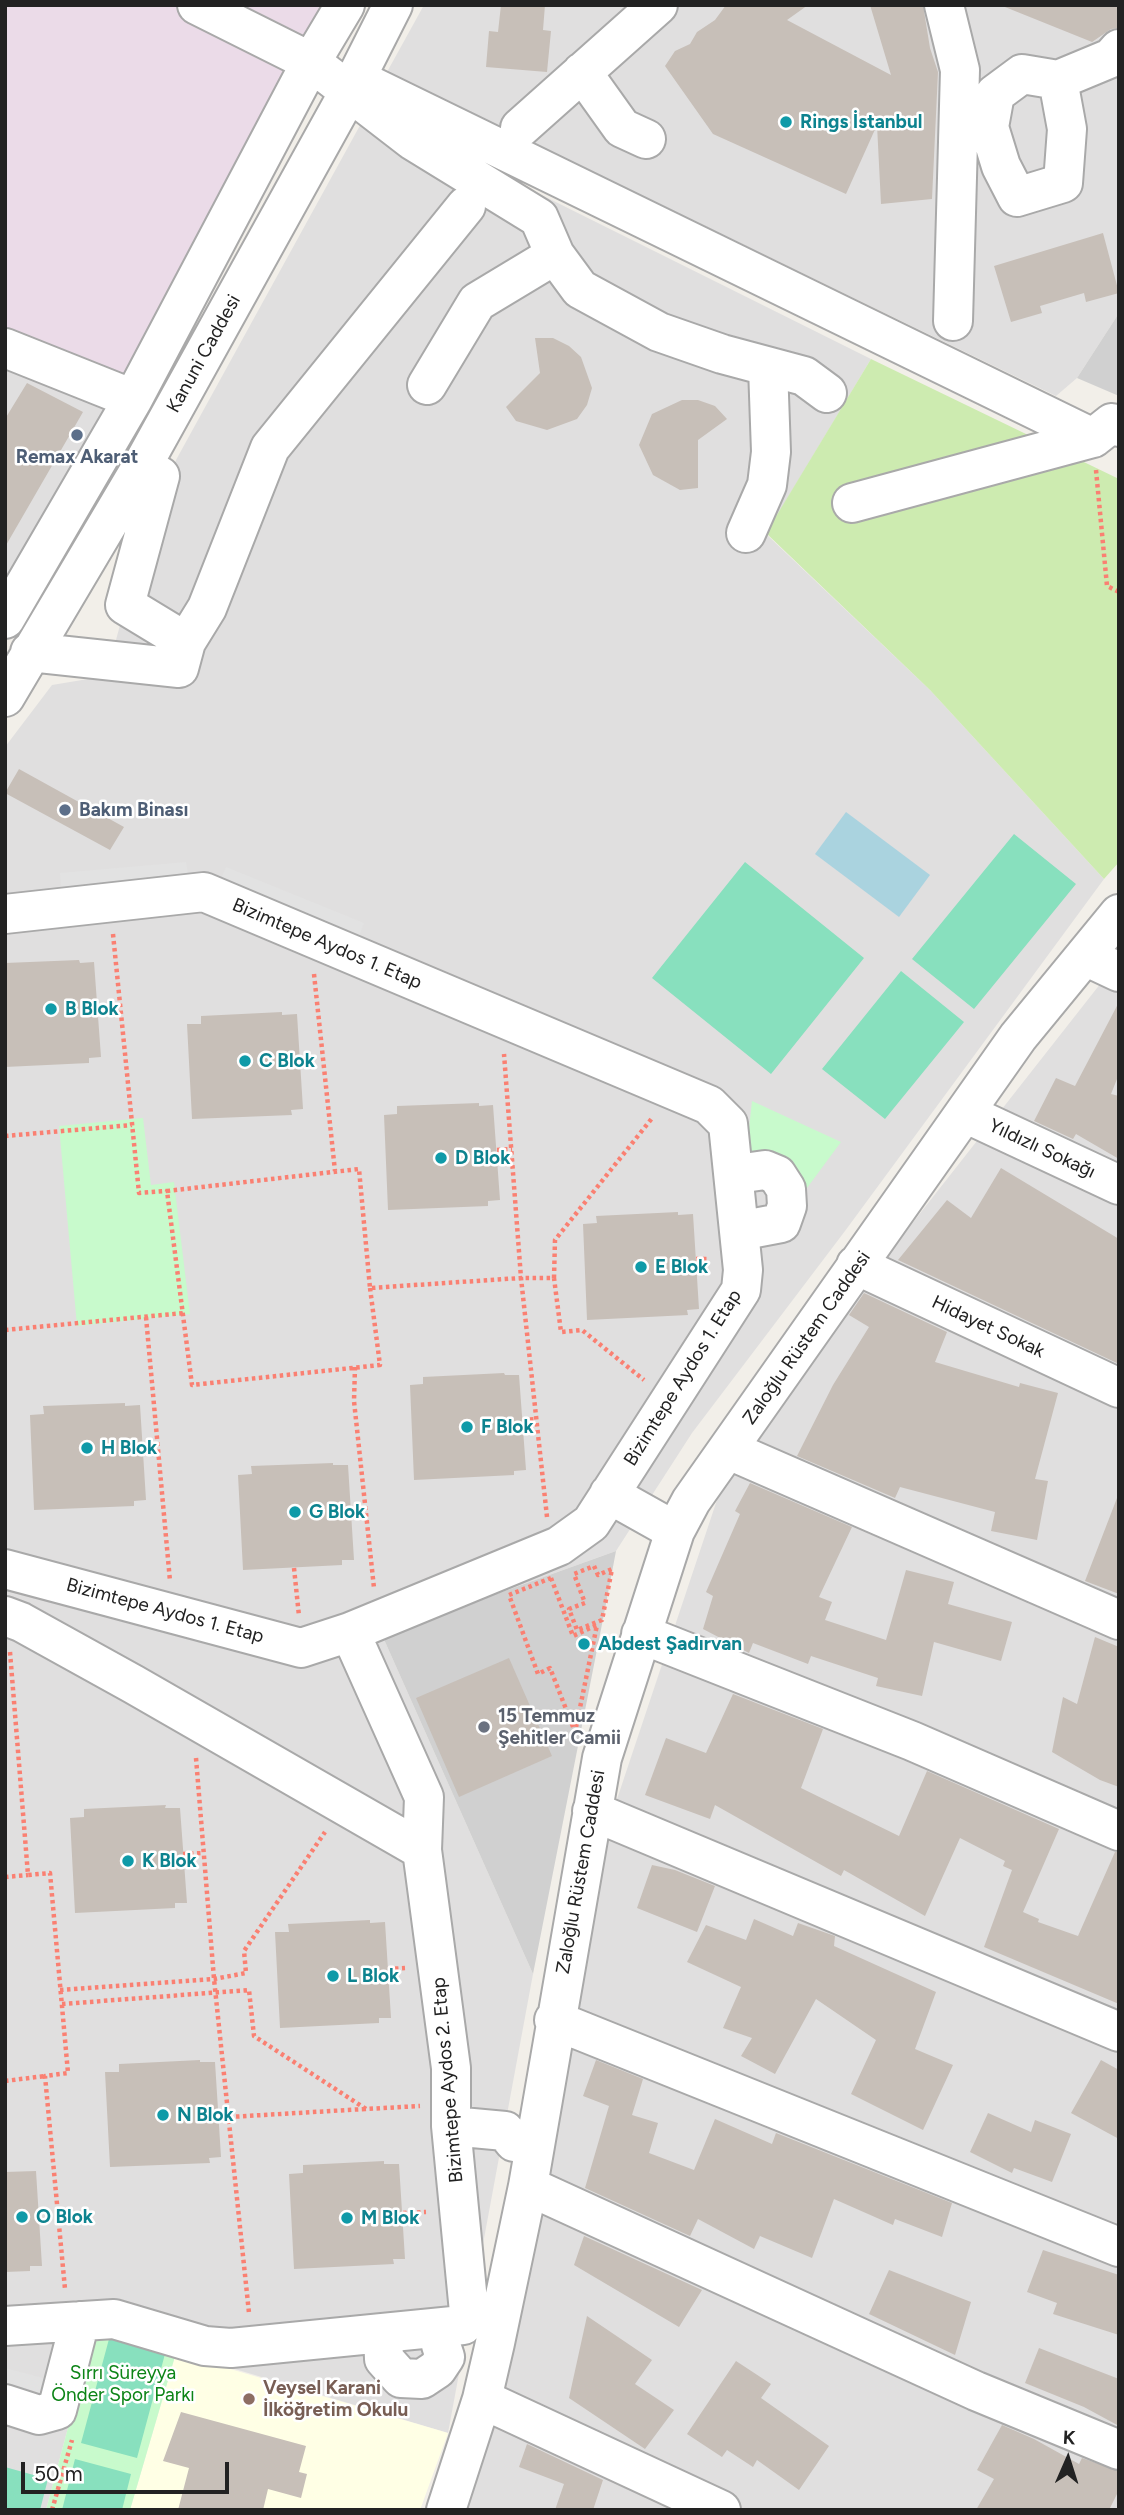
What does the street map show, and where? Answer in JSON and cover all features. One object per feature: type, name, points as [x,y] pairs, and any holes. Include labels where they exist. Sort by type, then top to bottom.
[{"type":"street","points":[[197,5],[352,85],[1106,432]]},
{"type":"street","name":"Kanuni Caddesi","points":[[9,605],[134,399],[311,62],[345,5]]},
{"type":"street","name":"Kanuni Caddesi","points":[[5,697],[142,466],[352,85],[393,5]]},
{"type":"street","points":[[520,128],[658,5]]},
{"type":"street","points":[[944,5],[960,70],[953,321]]},
{"type":"street","points":[[1058,80],[1111,58],[1119,49]]},
{"type":"street","points":[[582,72],[622,128],[646,139]]},
{"type":"street","points":[[352,85],[412,140],[539,218],[555,256],[580,289],[631,318],[722,354],[804,376],[827,393]]},
{"type":"street","points":[[30,652],[179,668],[186,642],[207,608],[271,448],[466,206]]},
{"type":"street","points":[[428,386],[477,303],[555,256]]},
{"type":"street","points":[[5,348],[134,399]]},
{"type":"street","points":[[746,533],[767,485],[771,452],[768,367]]},
{"type":"street","points":[[852,503],[1106,432]]},
{"type":"street","points":[[142,466],[160,476],[125,605],[186,642]]},
{"type":"street","points":[[9,605],[51,616]]},
{"type":"street","name":"Bizimtepe Aydos 1. Etap","points":[[5,914],[204,892],[709,1105],[728,1124],[743,1270],[741,1290],[670,1401],[625,1504],[591,1523],[551,1564],[301,1648],[5,1569]]},
{"type":"street","name":"Zaloğlu Rüstem Caddesi","points":[[446,2510],[482,2399],[528,2186],[514,2141],[554,2020],[602,1758],[675,1531],[691,1501],[1018,1037],[1119,914]]},
{"type":"street","points":[[1084,956],[1119,972]]},
{"type":"street","name":"Yıldızlı Sokağı","points":[[965,1113],[1119,1185]]},
{"type":"street","points":[[739,1231],[781,1223],[787,1206],[786,1189],[777,1175],[765,1170],[751,1172]]},
{"type":"street","name":"Hidayet Sokak","points":[[856,1265],[1119,1388]]},
{"type":"street","points":[[729,1450],[1119,1620]]},
{"type":"street","points":[[625,1504],[675,1531]]},
{"type":"street","points":[[6,1616],[193,1718],[422,1850]]},
{"type":"street","name":"Bizimtepe Aydos 2. Etap","points":[[5,2326],[114,2319],[205,2346],[252,2345],[463,2325],[469,2312],[452,2125],[451,2068],[422,1850],[424,1797],[364,1626]]},
{"type":"street","points":[[641,1634],[912,1741],[1119,1832]]},
{"type":"street","points":[[592,1811],[1119,2032]]},
{"type":"street","points":[[554,2020],[1119,2247]]},
{"type":"street","points":[[452,2125],[514,2141]]},
{"type":"street","points":[[528,2186],[976,2391],[1119,2450]]},
{"type":"street","points":[[5,2404],[39,2415],[57,2410],[74,2322]]},
{"type":"street","points":[[383,2334],[384,2359],[401,2378],[422,2379],[437,2369],[445,2357],[441,2345]]},
{"type":"street","points":[[482,2399],[721,2510]]},
{"type":"path","points":[[1106,432],[1107,586],[1119,592]]},
{"type":"path","points":[[110,903],[139,1193],[359,1169],[380,1365],[192,1385],[167,1191]]},
{"type":"path","points":[[310,937],[335,1171]]},
{"type":"path","points":[[501,1017],[521,1278],[551,1564],[570,1620],[577,1630],[602,1620],[612,1569],[598,1575],[594,1566],[574,1574],[585,1603],[569,1609],[570,1620],[573,1636],[597,1625],[575,1732],[550,1668],[538,1674],[509,1595],[551,1564]]},
{"type":"path","points":[[670,1401],[582,1330],[561,1332],[554,1278],[555,1240],[674,1090]]},
{"type":"path","points":[[5,1136],[132,1125]]},
{"type":"path","points":[[497,1150],[512,1149]]},
{"type":"path","points":[[370,1288],[554,1278]]},
{"type":"path","points":[[5,1330],[184,1313]]},
{"type":"path","points":[[146,1317],[173,1613]]},
{"type":"path","points":[[355,1367],[364,1626]]},
{"type":"path","points":[[523,1420],[536,1419]]},
{"type":"path","points":[[294,1568],[301,1648]]},
{"type":"path","points":[[6,1616],[28,1875]]},
{"type":"path","points":[[193,1718],[214,1979],[252,2345]]},
{"type":"path","points":[[60,1990],[214,1979],[246,1973],[244,1951],[344,1805]]},
{"type":"path","points":[[183,1854],[204,1853]]},
{"type":"path","points":[[5,1877],[50,1873],[68,2073],[5,2081]]},
{"type":"path","points":[[62,2004],[248,1990],[254,2036],[366,2109]]},
{"type":"path","points":[[45,2076],[74,2322]]},
{"type":"path","points":[[218,2108],[228,2107]]},
{"type":"path","points":[[229,2117],[366,2109],[452,2125]]},
{"type":"shaded area","points":[[5,5],[336,5],[125,386],[5,335]]},
{"type":"shaded area","name":"Rings İstanbul","points":[[424,5],[1119,5],[1119,313],[1077,378],[1056,396],[387,72]]},
{"type":"shaded area","points":[[369,109],[871,359],[766,534],[930,690],[1104,879],[845,1231],[692,1433],[616,1551],[382,1635],[533,1974],[448,2433],[95,2327],[46,2510],[5,2510],[5,747],[52,685],[106,676],[130,589],[168,493],[176,460]]},
{"type":"shaded area","points":[[1119,313],[1119,396],[1077,378]]},
{"type":"shaded area","points":[[5,335],[125,386],[5,582]]},
{"type":"shaded area","points":[[186,862],[190,886],[62,898],[60,873]]},
{"type":"shaded area","points":[[226,867],[364,923],[356,944],[217,888]]},
{"type":"shaded area","points":[[1119,960],[1119,2510],[464,2510],[600,1850],[721,1488],[907,1230]]},
{"type":"shaded area","points":[[616,1551],[605,1609],[533,1974],[382,1635]]},
{"type":"shaded area","name":"Veysel Karani İlköğretim Okulu","points":[[176,2353],[448,2433],[420,2510],[130,2510]]},
{"type":"shaded area","points":[[5,2368],[47,2379],[40,2404],[5,2393]]},
{"type":"green space","points":[[871,359],[1119,479],[1119,862],[1104,879],[930,690],[766,533]]},
{"type":"green space","points":[[1014,834],[1076,884],[974,1009],[912,959]]},
{"type":"green space","points":[[745,862],[864,958],[771,1074],[652,978]]},
{"type":"green space","points":[[901,971],[964,1022],[885,1119],[822,1069]]},
{"type":"green space","points":[[752,1101],[841,1142],[804,1192],[746,1156]]},
{"type":"green space","points":[[143,1118],[151,1185],[174,1182],[190,1314],[77,1326],[59,1126]]},
{"type":"green space","name":"Sırrı Süreyya Önder Spor Parkı","points":[[95,2327],[176,2353],[130,2510],[46,2510]]},
{"type":"green space","points":[[109,2339],[165,2354],[137,2458],[81,2443]]},
{"type":"green space","points":[[75,2459],[131,2474],[122,2510],[62,2510]]},
{"type":"green space","points":[[5,2467],[48,2479],[40,2510],[5,2510]]},
{"type":"water","points":[[846,812],[930,875],[899,917],[815,854]]},
{"type":"building","points":[[501,5],[545,5],[543,30],[551,31],[547,72],[486,67],[489,31],[498,32]]},
{"type":"building","points":[[726,5],[808,5],[787,20],[891,75],[870,5],[923,5],[930,48],[938,72],[932,199],[881,204],[877,125],[846,194],[713,134],[665,66],[675,51],[690,44],[697,32],[715,20]]},
{"type":"building","points":[[1000,5],[1119,5],[1119,28],[1111,29],[1092,42]]},
{"type":"building","points":[[1103,233],[1119,293],[1086,302],[1084,293],[1040,306],[1042,313],[1011,322],[994,266]]},
{"type":"building","points":[[535,338],[553,338],[569,346],[581,357],[592,388],[587,405],[577,419],[547,430],[516,421],[506,407],[540,373]]},
{"type":"building","points":[[27,383],[83,412],[5,547],[5,419]]},
{"type":"building","points":[[682,400],[698,400],[715,406],[727,419],[698,440],[698,488],[680,490],[653,475],[639,445],[652,414]]},
{"type":"building","name":"Bakım Binası","points":[[19,769],[124,827],[110,850],[5,793]]},
{"type":"building","name":"B Blok","points":[[79,960],[80,963],[94,962],[101,1057],[89,1058],[89,1063],[5,1067],[5,963]]},
{"type":"building","points":[[1119,1002],[1119,1074],[1111,1094],[1119,1096],[1119,1159],[1076,1134],[1073,1139],[1034,1121],[1056,1078],[1075,1086]]},
{"type":"building","name":"C Blok","points":[[282,1012],[282,1015],[297,1014],[303,1109],[291,1110],[292,1115],[192,1119],[187,1024],[201,1024],[201,1016]]},
{"type":"building","name":"D Blok","points":[[479,1103],[479,1106],[493,1105],[500,1200],[488,1201],[488,1206],[388,1210],[384,1115],[397,1114],[397,1106]]},
{"type":"building","points":[[1001,1168],[1119,1239],[1119,1364],[898,1260],[947,1200],[971,1218]]},
{"type":"building","name":"E Blok","points":[[678,1212],[678,1215],[693,1214],[699,1309],[687,1310],[688,1315],[587,1320],[583,1224],[597,1223],[596,1216]]},
{"type":"building","points":[[864,1293],[947,1332],[935,1362],[1019,1387],[1020,1383],[1058,1393],[1035,1479],[1048,1481],[1037,1540],[991,1531],[995,1512],[900,1487],[895,1498],[797,1456],[833,1385],[869,1327],[849,1315]]},
{"type":"building","name":"F Blok","points":[[504,1373],[519,1375],[526,1470],[514,1471],[514,1475],[414,1480],[410,1385],[423,1384],[423,1377]]},
{"type":"building","name":"H Blok","points":[[125,1403],[125,1406],[140,1405],[146,1500],[134,1501],[134,1506],[34,1510],[30,1415],[44,1414],[43,1406]]},
{"type":"building","name":"G Blok","points":[[333,1463],[348,1465],[354,1560],[342,1560],[342,1565],[243,1570],[238,1475],[252,1474],[251,1466]]},
{"type":"building","points":[[750,1483],[852,1527],[819,1597],[832,1602],[825,1620],[886,1640],[906,1570],[954,1582],[948,1604],[1012,1622],[1001,1661],[934,1642],[922,1696],[876,1686],[878,1678],[811,1656],[808,1664],[753,1643],[749,1653],[703,1629],[713,1596],[706,1592],[740,1514],[735,1511]]},
{"type":"building","points":[[1119,1498],[1119,1594],[1085,1581]]},
{"type":"building","points":[[1095,1637],[1119,1647],[1119,1787],[1100,1780],[1052,1752],[1063,1697],[1077,1704]]},
{"type":"building","name":"15 Temmuz Şehitler Camii","points":[[509,1658],[552,1756],[459,1797],[416,1698]]},
{"type":"building","points":[[733,1694],[823,1729],[801,1788],[899,1836],[927,1771],[1059,1829],[1023,1912],[1039,1919],[1038,1922],[1078,1936],[1115,1852],[1119,1852],[1119,2004],[984,1947],[1012,1870],[1003,1866],[1005,1861],[960,1838],[925,1916],[844,1870],[841,1876],[715,1805],[710,1819],[645,1795],[666,1738],[706,1753]]},
{"type":"building","name":"K Blok","points":[[166,1805],[165,1808],[180,1808],[187,1903],[175,1903],[175,1908],[75,1913],[70,1818],[84,1817],[84,1809]]},
{"type":"building","points":[[652,1865],[675,1870],[715,1886],[697,1932],[637,1908]]},
{"type":"building","points":[[754,1919],[793,1936],[798,1923],[835,1936],[834,1946],[936,1992],[915,2049],[953,2065],[923,2130],[851,2094],[876,2040],[816,1999],[775,2074],[741,2056],[752,2038],[723,2028],[741,1987],[687,1962],[706,1925],[746,1940]]},
{"type":"building","name":"L Blok","points":[[370,1920],[370,1923],[385,1922],[391,2018],[379,2018],[379,2023],[280,2028],[275,1932],[289,1932],[288,1924]]},
{"type":"building","name":"N Blok","points":[[200,2060],[215,2062],[221,2157],[209,2158],[210,2163],[110,2167],[105,2072],[119,2072],[119,2064]]},
{"type":"building","points":[[596,2060],[643,2079],[632,2115],[658,2123],[649,2153],[694,2170],[715,2119],[772,2144],[776,2133],[952,2203],[942,2237],[895,2219],[893,2225],[834,2199],[812,2258],[760,2236],[754,2249],[698,2219],[690,2236],[585,2188],[609,2106],[583,2096]]},
{"type":"building","points":[[1101,2060],[1119,2070],[1119,2139],[1071,2113]]},
{"type":"building","points":[[988,2113],[1031,2132],[1035,2120],[1071,2134],[1052,2182],[1014,2168],[1012,2173],[970,2152]]},
{"type":"building","name":"M Blok","points":[[384,2161],[384,2164],[399,2164],[405,2259],[393,2259],[394,2264],[294,2269],[289,2174],[303,2173],[303,2165]]},
{"type":"building","name":"O Blok","points":[[36,2171],[42,2266],[30,2266],[30,2271],[5,2272],[5,2172]]},
{"type":"building","points":[[584,2236],[702,2290],[679,2327],[574,2265]]},
{"type":"building","points":[[1043,2250],[1119,2275],[1119,2335],[1053,2314],[1057,2303],[1027,2292]]},
{"type":"building","points":[[889,2270],[971,2302],[955,2355],[869,2314]]},
{"type":"building","points":[[587,2316],[652,2360],[635,2384],[674,2410],[645,2449],[569,2398]]},
{"type":"building","points":[[1039,2348],[1119,2379],[1119,2426],[1084,2407],[1025,2383]]},
{"type":"building","points":[[736,2361],[771,2384],[761,2398],[829,2446],[799,2490],[757,2460],[753,2467],[727,2450],[722,2457],[687,2434]]},
{"type":"building","points":[[181,2412],[306,2446],[299,2472],[307,2474],[301,2498],[268,2489],[263,2510],[178,2510],[189,2468],[163,2461]]},
{"type":"building","points":[[1002,2425],[1079,2464],[1082,2458],[1119,2471],[1119,2490],[1109,2510],[976,2510],[994,2479],[977,2470]]},
{"type":"building","points":[[527,2444],[603,2480],[593,2510],[555,2510],[564,2484],[519,2467]]},
{"type":"place","name":"Rings İstanbul","points":[[786,122]]},
{"type":"place","name":"Remax Akarat","points":[[77,435]]},
{"type":"place","name":"Bakım Binası","points":[[65,810]]},
{"type":"place","name":"B Blok","points":[[51,1009]]},
{"type":"place","name":"C Blok","points":[[245,1061]]},
{"type":"place","name":"D Blok","points":[[441,1158]]},
{"type":"place","name":"E Blok","points":[[641,1267]]},
{"type":"place","name":"F Blok","points":[[467,1427]]},
{"type":"place","name":"H Blok","points":[[87,1448]]},
{"type":"place","name":"G Blok","points":[[295,1512]]},
{"type":"place","name":"Abdest Şadırvan","points":[[584,1644]]},
{"type":"place","name":"15 Temmuz Şehitler Camii","points":[[484,1727]]},
{"type":"place","name":"K Blok","points":[[128,1861]]},
{"type":"place","name":"L Blok","points":[[333,1976]]},
{"type":"place","name":"N Blok","points":[[163,2115]]},
{"type":"place","name":"O Blok","points":[[22,2217]]},
{"type":"place","name":"M Blok","points":[[347,2218]]},
{"type":"place","name":"Veysel Karani İlköğretim Okulu","points":[[249,2399]]}]
